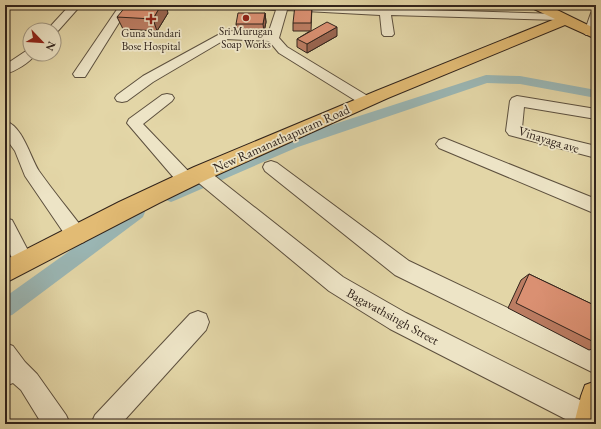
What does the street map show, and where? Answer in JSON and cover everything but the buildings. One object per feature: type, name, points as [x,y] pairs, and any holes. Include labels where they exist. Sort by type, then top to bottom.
[{"type":"main road","points":[[540,6],[593,34]]},
{"type":"main road","name":"New Ramanathapuram Road","points":[[5,272],[76,236],[366,101],[561,18]]},
{"type":"street","points":[[60,22],[76,5]]},
{"type":"street","points":[[80,74],[125,5]]},
{"type":"street","points":[[239,5],[385,8],[561,18]]},
{"type":"street","points":[[273,38],[283,6]]},
{"type":"street","points":[[385,8],[388,34]]},
{"type":"street","points":[[593,34],[596,12]]},
{"type":"street","points":[[122,98],[148,79],[222,37],[230,35],[273,38]]},
{"type":"street","points":[[273,38],[283,50],[366,101]]},
{"type":"street","points":[[5,70],[22,60]]},
{"type":"street","name":"Bagavathsingh Street","points":[[167,98],[134,123],[201,179],[336,284],[398,321],[592,413]]},
{"type":"street","name":"Vinayaga ave","points":[[596,114],[517,101],[514,130],[596,152]]},
{"type":"street","points":[[5,126],[22,149],[32,172],[76,236]]},
{"type":"street","points":[[444,144],[596,207]]},
{"type":"street","points":[[271,167],[402,268],[596,362]]},
{"type":"street","points":[[5,226],[24,262]]},
{"type":"street","points":[[104,424],[198,322]]},
{"type":"street","points":[[9,366],[29,382],[57,424]]},
{"type":"waterway","points":[[171,196],[293,143],[486,79],[520,80],[596,94]]},
{"type":"waterway","points":[[5,308],[137,212]]},
{"type":"place","name":"Sri Murugan Soap Works","points":[[246,18]]},
{"type":"place","name":"Guna Sundari Bose Hospital","points":[[151,19]]}]
